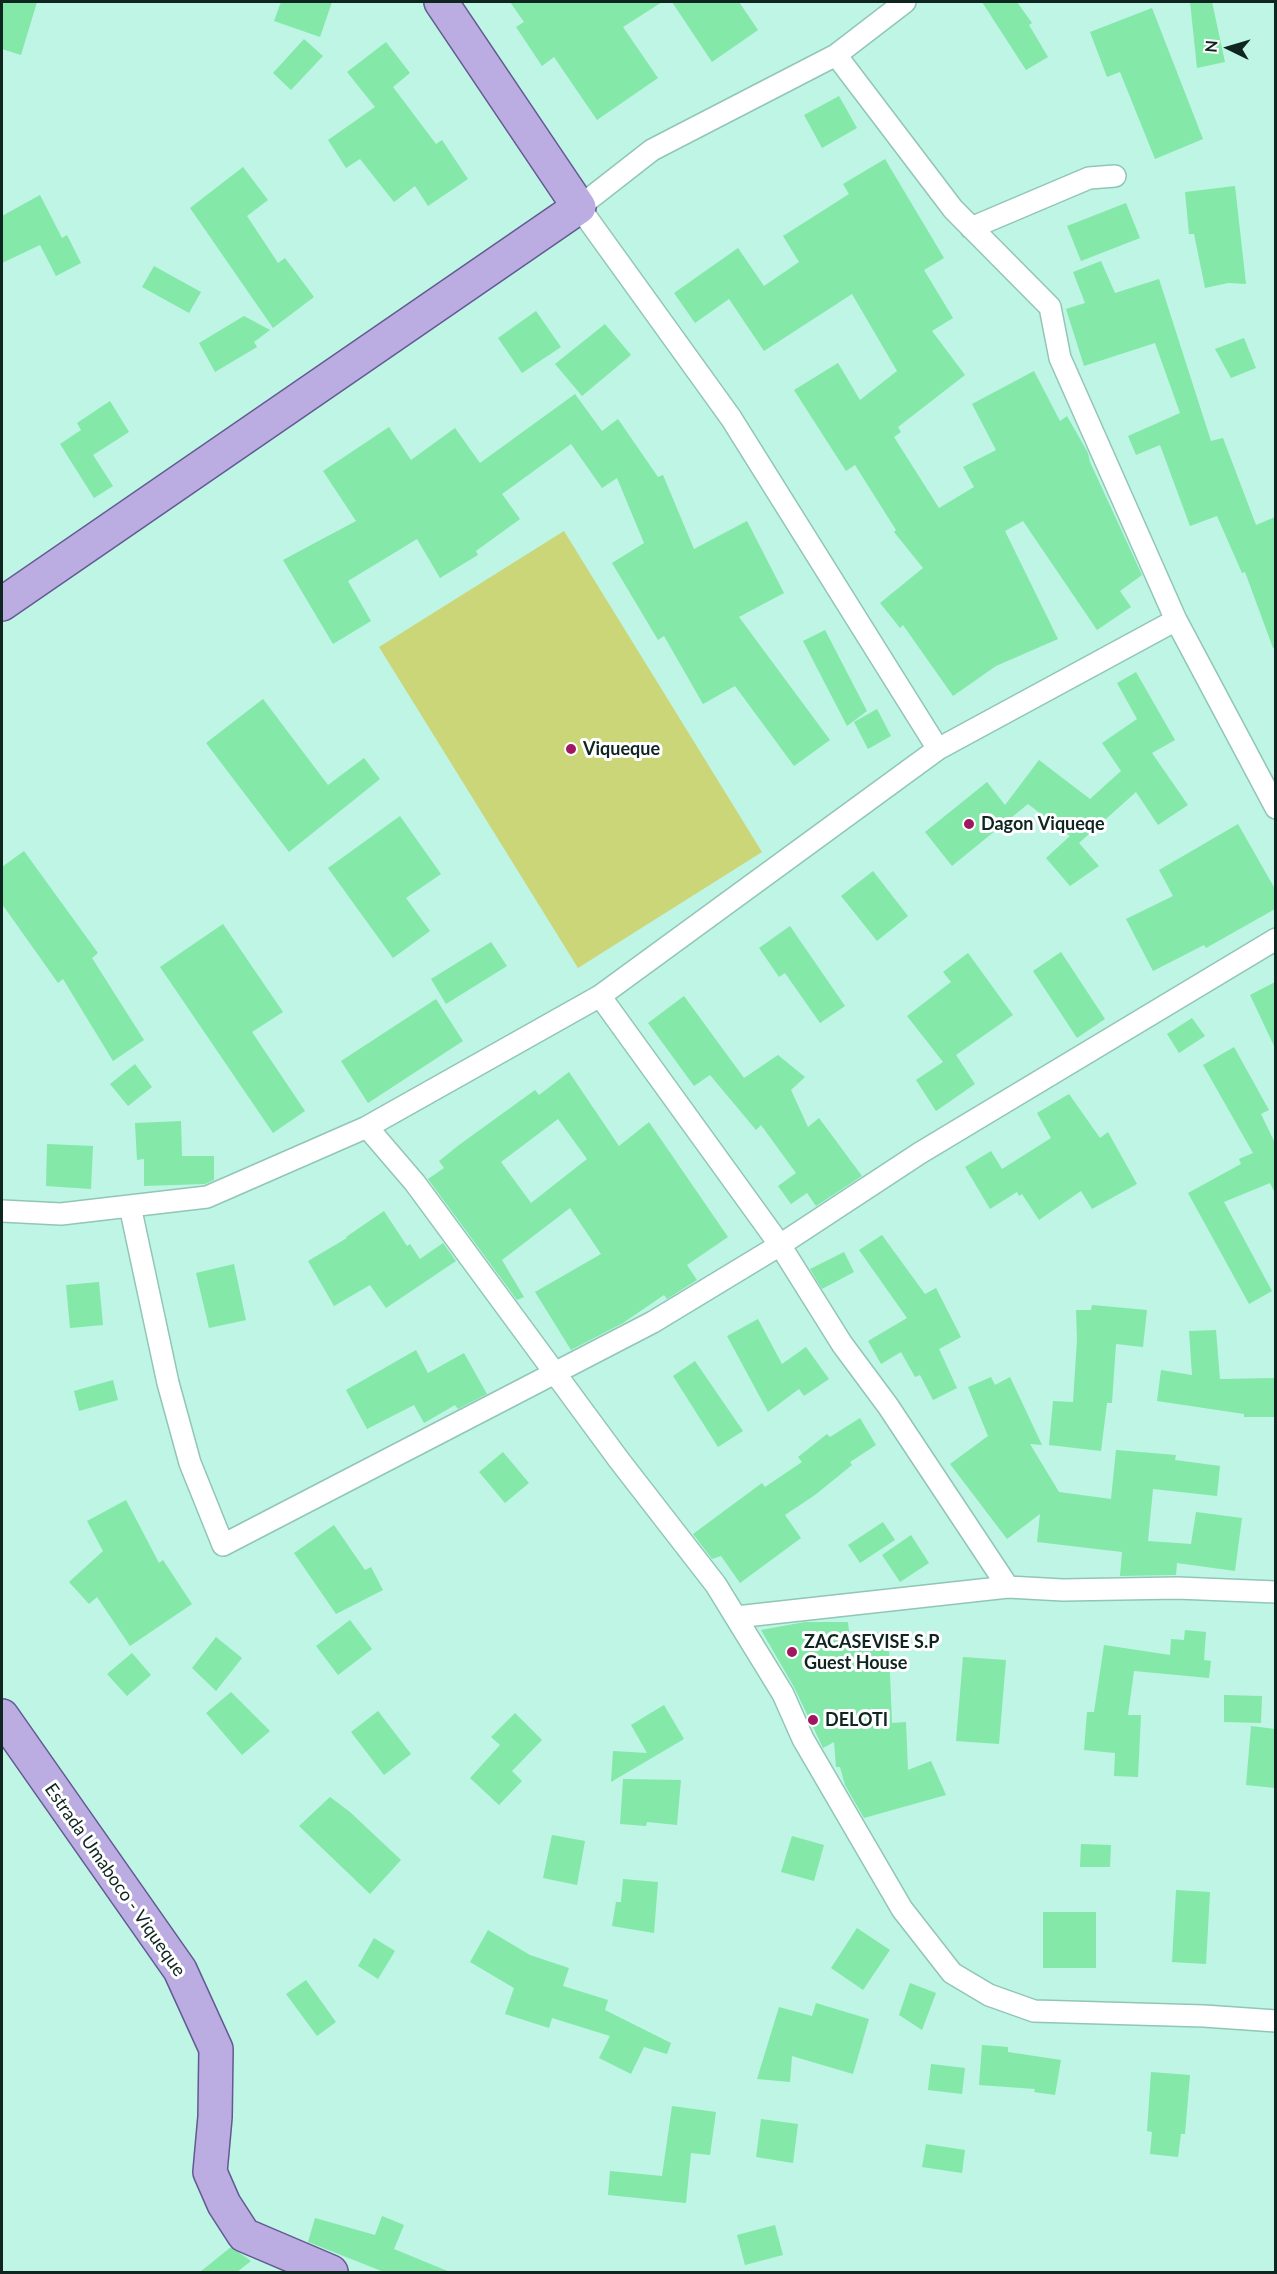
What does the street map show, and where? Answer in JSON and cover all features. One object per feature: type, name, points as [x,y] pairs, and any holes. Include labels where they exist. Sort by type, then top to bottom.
[{"type":"main road","points":[[2,604],[579,207],[441,2]]},
{"type":"main road","name":"Estrada Umaboco - Viqueque","points":[[2,1716],[180,1970],[216,2049],[215,2117],[210,2172],[224,2204],[244,2235],[331,2272]]},
{"type":"street","points":[[905,2],[878,10],[836,55],[652,150],[579,207],[731,418],[938,748]]},
{"type":"street","points":[[836,55],[953,209],[1050,307],[1060,358],[1176,620],[1275,808]]},
{"type":"street","points":[[971,228],[1089,178],[1115,176]]},
{"type":"street","points":[[2,1211],[61,1214],[207,1197],[367,1126],[600,996],[938,748],[1176,620]]},
{"type":"street","points":[[130,1206],[168,1383],[190,1464],[223,1545],[558,1374],[653,1322],[780,1245],[920,1153],[1275,939]]},
{"type":"street","points":[[600,996],[780,1245],[842,1344],[888,1406],[1008,1587]]},
{"type":"street","points":[[367,1126],[415,1183],[558,1374],[619,1460],[679,1534],[736,1617],[783,1694],[803,1739],[902,1909],[952,1973],[989,1995],[1034,2011],[1204,2016],[1275,2021]]},
{"type":"street","points":[[736,1617],[1008,1587],[1063,1590],[1177,1588],[1275,1592]]},
{"type":"green space","name":"Viqueque","points":[[564,531],[762,852],[578,968],[379,647]]},
{"type":"building","points":[[2,2],[37,2],[21,55],[2,49]]},
{"type":"building","points":[[281,2],[332,2],[320,37],[274,21]]},
{"type":"building","points":[[510,2],[662,2],[623,27],[658,78],[597,120],[554,57],[542,66],[516,27],[524,22]]},
{"type":"building","points":[[672,2],[739,2],[758,30],[712,62]]},
{"type":"building","points":[[982,2],[1017,2],[1032,23],[1029,25],[1048,57],[1026,70]]},
{"type":"building","points":[[1190,2],[1212,2],[1225,62],[1197,68]]},
{"type":"building","points":[[1152,8],[1203,139],[1155,159],[1120,72],[1107,77],[1090,32]]},
{"type":"building","points":[[304,39],[323,56],[291,90],[273,73]]},
{"type":"building","points":[[386,42],[410,73],[393,87],[436,144],[442,140],[468,179],[428,206],[415,186],[394,202],[360,159],[346,168],[328,140],[375,107],[347,72]]},
{"type":"building","points":[[839,96],[857,128],[822,148],[804,115]]},
{"type":"building","points":[[885,159],[944,258],[924,270],[953,318],[932,331],[965,375],[898,427],[901,432],[894,437],[939,508],[974,487],[963,467],[996,450],[972,404],[1034,371],[1060,421],[1067,416],[1088,453],[1090,462],[1142,575],[1120,591],[1131,607],[1097,630],[1023,521],[1005,531],[1058,639],[996,666],[953,696],[903,625],[900,628],[880,603],[923,568],[894,532],[896,530],[855,465],[846,471],[794,390],[838,363],[860,400],[897,371],[852,294],[764,351],[729,299],[695,323],[674,293],[738,248],[764,286],[799,262],[783,236],[849,194],[843,184]]},
{"type":"building","points":[[243,167],[268,200],[247,216],[278,263],[285,258],[314,297],[273,328],[190,208]]},
{"type":"building","points":[[1235,186],[1246,284],[1228,283],[1205,288],[1194,234],[1189,234],[1185,192]]},
{"type":"building","points":[[40,195],[62,238],[67,235],[81,263],[56,276],[40,245],[2,263],[2,216]]},
{"type":"building","points":[[1126,203],[1140,238],[1081,261],[1067,226]]},
{"type":"building","points":[[1101,261],[1115,293],[1159,279],[1211,441],[1223,438],[1256,525],[1275,517],[1275,648],[1273,648],[1245,572],[1242,573],[1217,516],[1190,526],[1160,445],[1136,455],[1128,436],[1180,413],[1155,343],[1084,366],[1066,309],[1085,303],[1073,272]]},
{"type":"building","points":[[154,266],[201,292],[189,313],[142,287]]},
{"type":"building","points":[[536,311],[561,347],[522,373],[498,338]]},
{"type":"building","points":[[244,316],[270,330],[254,342],[257,347],[215,372],[199,343]]},
{"type":"building","points":[[605,324],[631,355],[582,396],[555,364]]},
{"type":"building","points":[[1244,338],[1256,368],[1231,378],[1215,349]]},
{"type":"building","points":[[575,394],[602,431],[618,419],[658,477],[663,475],[694,549],[747,521],[784,593],[739,617],[830,740],[794,766],[735,686],[703,704],[664,636],[658,640],[612,563],[644,543],[617,478],[602,488],[571,444],[502,494],[520,519],[476,551],[478,555],[440,578],[417,539],[348,581],[371,621],[333,644],[283,560],[356,521],[323,471],[389,427],[411,460],[455,428],[480,463]]},
{"type":"building","points":[[110,401],[129,432],[93,455],[113,486],[94,498],[60,444],[81,430],[77,423]]},
{"type":"building","points":[[825,630],[867,711],[847,726],[803,641]]},
{"type":"building","points":[[1136,672],[1175,740],[1152,753],[1188,805],[1158,825],[1136,792],[1079,843],[1099,866],[1070,886],[1046,858],[1070,836],[1028,804],[952,866],[925,832],[987,782],[1005,805],[1039,760],[1090,799],[1121,771],[1102,743],[1137,719],[1117,683]]},
{"type":"building","points":[[263,699],[328,785],[364,758],[380,779],[289,852],[206,743]]},
{"type":"building","points":[[877,709],[891,736],[868,749],[854,722]]},
{"type":"building","points":[[400,816],[441,874],[406,898],[430,931],[393,958],[328,868]]},
{"type":"building","points":[[1238,824],[1275,889],[1275,909],[1206,948],[1204,945],[1153,971],[1126,919],[1173,896],[1159,870]]},
{"type":"building","points":[[24,851],[98,953],[92,958],[144,1040],[113,1061],[63,979],[58,983],[2,904],[2,867]]},
{"type":"building","points":[[873,871],[908,916],[877,941],[841,896]]},
{"type":"building","points":[[223,924],[283,1012],[252,1032],[305,1111],[273,1133],[160,967]]},
{"type":"building","points":[[790,926],[845,1006],[820,1023],[785,973],[779,977],[759,948]]},
{"type":"building","points":[[491,942],[507,966],[446,1004],[431,979]]},
{"type":"building","points":[[1061,952],[1105,1019],[1077,1038],[1033,971]]},
{"type":"building","points":[[968,953],[1013,1015],[956,1055],[975,1084],[936,1111],[916,1080],[943,1062],[907,1016],[951,982],[943,972]]},
{"type":"building","points":[[1275,982],[1275,1048],[1250,995]]},
{"type":"building","points":[[684,996],[744,1078],[778,1055],[805,1077],[791,1090],[808,1127],[819,1118],[862,1176],[816,1206],[807,1193],[791,1204],[778,1186],[796,1173],[761,1125],[756,1130],[710,1075],[694,1086],[648,1023]]},
{"type":"building","points":[[436,999],[463,1041],[368,1103],[341,1061]]},
{"type":"building","points":[[1192,1018],[1205,1036],[1179,1053],[1167,1034]]},
{"type":"building","points":[[1234,1047],[1269,1110],[1261,1114],[1275,1143],[1275,1193],[1270,1183],[1224,1202],[1272,1291],[1249,1304],[1188,1193],[1241,1164],[1239,1159],[1253,1153],[1203,1065]]},
{"type":"building","points":[[135,1064],[152,1087],[128,1106],[110,1084]]},
{"type":"building","points":[[569,1072],[619,1146],[649,1122],[728,1237],[687,1265],[697,1280],[667,1299],[664,1295],[623,1323],[571,1350],[535,1292],[601,1254],[570,1208],[502,1260],[524,1297],[517,1300],[428,1179],[444,1168],[439,1161],[459,1145],[535,1090],[539,1095]],"holes":[[[558,1119],[587,1159],[531,1203],[501,1162]]]},
{"type":"building","points":[[1069,1094],[1100,1138],[1108,1132],[1137,1184],[1092,1209],[1081,1191],[1039,1220],[1022,1194],[1019,1196],[1017,1192],[990,1209],[965,1167],[991,1151],[1002,1169],[1051,1138],[1037,1113]]},
{"type":"building","points":[[181,1121],[182,1156],[214,1156],[214,1180],[205,1184],[144,1186],[144,1159],[137,1160],[135,1123]]},
{"type":"building","points":[[47,1144],[93,1146],[91,1189],[46,1186]]},
{"type":"building","points":[[384,1211],[407,1246],[410,1244],[420,1259],[443,1243],[456,1261],[386,1308],[370,1285],[334,1306],[308,1261],[347,1238]]},
{"type":"building","points":[[882,1235],[925,1294],[936,1288],[961,1337],[939,1349],[957,1388],[933,1400],[920,1375],[915,1377],[901,1352],[881,1364],[868,1341],[907,1318],[859,1250]]},
{"type":"building","points":[[844,1252],[854,1272],[822,1289],[810,1269]]},
{"type":"building","points":[[234,1264],[246,1320],[209,1328],[196,1273]]},
{"type":"building","points":[[99,1282],[103,1325],[70,1328],[66,1285]]},
{"type":"building","points":[[1092,1305],[1147,1310],[1143,1347],[1116,1344],[1112,1403],[1107,1403],[1101,1451],[1049,1445],[1053,1401],[1073,1402],[1077,1340],[1076,1310],[1091,1310]]},
{"type":"building","points":[[758,1319],[782,1364],[806,1347],[829,1379],[804,1396],[799,1389],[768,1412],[727,1336]]},
{"type":"building","points":[[1216,1330],[1220,1379],[1275,1378],[1275,1417],[1244,1417],[1244,1414],[1157,1401],[1161,1370],[1192,1375],[1189,1331]]},
{"type":"building","points":[[416,1350],[428,1373],[464,1353],[487,1394],[458,1409],[455,1405],[424,1423],[414,1405],[367,1429],[346,1390]]},
{"type":"building","points":[[695,1361],[743,1431],[718,1447],[673,1376]]},
{"type":"building","points":[[991,1377],[995,1385],[1010,1377],[1042,1445],[1030,1444],[1059,1492],[1111,1499],[1116,1450],[1176,1455],[1175,1460],[1220,1466],[1217,1496],[1153,1489],[1148,1541],[1191,1544],[1196,1512],[1242,1518],[1235,1571],[1177,1563],[1176,1575],[1120,1576],[1122,1552],[1037,1542],[1040,1514],[1007,1539],[950,1464],[988,1436],[968,1387]]},
{"type":"building","points":[[113,1380],[118,1400],[79,1411],[74,1391]]},
{"type":"building","points":[[860,1418],[876,1445],[850,1462],[852,1465],[815,1495],[785,1515],[801,1538],[740,1583],[721,1556],[712,1559],[693,1534],[762,1483],[765,1487],[802,1462],[798,1457],[827,1434],[830,1437]]},
{"type":"building","points":[[503,1452],[529,1483],[505,1503],[479,1472]]},
{"type":"building","points":[[126,1500],[159,1563],[163,1560],[192,1604],[130,1646],[97,1597],[89,1604],[69,1582],[103,1551],[87,1521]]},
{"type":"building","points":[[883,1522],[895,1540],[860,1563],[848,1545]]},
{"type":"building","points":[[334,1525],[365,1570],[371,1567],[383,1590],[336,1614],[294,1553]]},
{"type":"building","points":[[911,1535],[929,1563],[900,1582],[882,1555]]},
{"type":"building","points":[[350,1620],[372,1649],[338,1675],[316,1646]]},
{"type":"building","points":[[805,1622],[848,1622],[851,1648],[889,1649],[892,1723],[906,1722],[908,1770],[931,1761],[946,1795],[864,1818],[845,1785],[840,1767],[836,1767],[834,1742],[823,1748],[794,1687],[761,1630]]},
{"type":"building","points":[[1185,1630],[1206,1632],[1204,1660],[1211,1661],[1209,1678],[1134,1671],[1128,1715],[1141,1715],[1138,1777],[1114,1776],[1115,1753],[1084,1750],[1087,1712],[1094,1712],[1104,1645],[1170,1655],[1171,1639],[1184,1640]]},
{"type":"building","points":[[216,1637],[242,1658],[216,1691],[192,1668]]},
{"type":"building","points":[[132,1653],[151,1675],[127,1696],[107,1674]]},
{"type":"building","points":[[963,1657],[1006,1660],[999,1744],[956,1741]]},
{"type":"building","points":[[231,1692],[270,1731],[242,1755],[206,1713]]},
{"type":"building","points":[[1224,1695],[1262,1696],[1261,1723],[1224,1722]]},
{"type":"building","points":[[664,1705],[684,1739],[611,1782],[613,1751],[647,1753],[631,1725]]},
{"type":"building","points":[[378,1711],[411,1754],[384,1775],[351,1732]]},
{"type":"building","points":[[515,1713],[542,1740],[512,1771],[522,1781],[499,1805],[470,1778],[500,1745],[491,1737]]},
{"type":"building","points":[[1251,1726],[1275,1729],[1275,1788],[1246,1785]]},
{"type":"building","points":[[623,1779],[681,1780],[677,1825],[647,1822],[646,1826],[620,1824]]},
{"type":"building","points":[[330,1797],[350,1812],[401,1860],[370,1894],[299,1826]]},
{"type":"building","points":[[552,1835],[585,1841],[577,1885],[543,1878]]},
{"type":"building","points":[[792,1836],[824,1845],[814,1881],[781,1872]]},
{"type":"building","points":[[1081,1844],[1111,1845],[1110,1867],[1080,1867]]},
{"type":"building","points":[[623,1879],[658,1882],[654,1933],[612,1926],[616,1902],[621,1902]]},
{"type":"building","points":[[1176,1890],[1210,1892],[1206,1964],[1172,1962]]},
{"type":"building","points":[[1043,1912],[1096,1912],[1096,1968],[1043,1968]]},
{"type":"building","points":[[857,1928],[890,1950],[863,1990],[831,1968]]},
{"type":"building","points":[[488,1930],[530,1955],[569,1968],[563,1986],[608,2000],[605,2010],[671,2043],[667,2054],[644,2047],[631,2074],[599,2058],[610,2036],[552,2018],[549,2028],[505,2014],[514,1988],[470,1962]]},
{"type":"building","points":[[374,1938],[395,1951],[378,1979],[358,1966]]},
{"type":"building","points":[[306,1980],[336,2022],[317,2036],[286,1994]]},
{"type":"building","points":[[910,1983],[936,1993],[922,2030],[899,2015]]},
{"type":"building","points":[[816,2003],[869,2019],[853,2074],[792,2056],[790,2082],[757,2079],[779,2007],[812,2016]]},
{"type":"building","points":[[982,2045],[1008,2047],[1008,2052],[1061,2060],[1055,2095],[1034,2092],[1035,2089],[979,2085]]},
{"type":"building","points":[[931,2064],[965,2068],[962,2094],[928,2090]]},
{"type":"building","points":[[1151,2072],[1190,2075],[1185,2134],[1181,2134],[1178,2157],[1150,2154],[1152,2132],[1147,2131]]},
{"type":"building","points":[[672,2106],[716,2112],[710,2155],[691,2153],[686,2203],[608,2195],[610,2171],[662,2176]]},
{"type":"building","points":[[761,2119],[798,2124],[793,2163],[756,2157]]},
{"type":"building","points":[[926,2144],[965,2150],[962,2173],[922,2167]]},
{"type":"building","points":[[382,2216],[404,2225],[394,2249],[450,2272],[384,2272],[308,2242],[315,2218],[375,2235]]},
{"type":"building","points":[[775,2225],[783,2255],[745,2265],[737,2235]]},
{"type":"building","points":[[231,2247],[251,2261],[237,2272],[200,2272]]},
{"type":"place","name":"Viqueque","points":[[571,749]]},
{"type":"place","name":"Dagon Viqueqe","points":[[969,824]]},
{"type":"place","name":"ZACASEVISE S.P Guest House","points":[[792,1652]]},
{"type":"place","name":"DELOTI","points":[[813,1720]]}]
